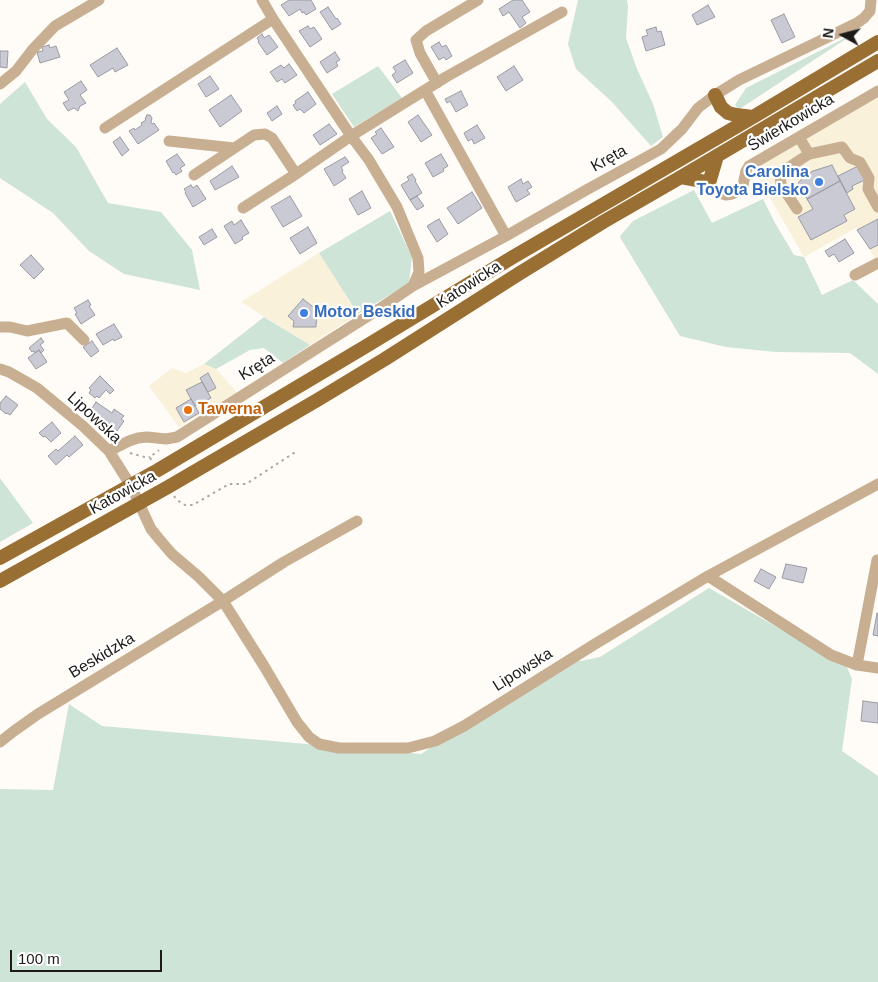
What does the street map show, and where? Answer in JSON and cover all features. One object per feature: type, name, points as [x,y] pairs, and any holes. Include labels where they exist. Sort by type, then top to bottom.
[{"type":"main road","name":"Katowicka","points":[[0,558],[131,486],[513,257],[878,42]]},
{"type":"main road","name":"Katowicka","points":[[0,581],[168,488],[352,379],[603,222],[878,61]]},
{"type":"main road","points":[[714,95],[728,112],[753,117]]},
{"type":"main road","points":[[681,177],[709,183],[717,156]]},
{"type":"street","points":[[0,84],[16,71],[32,49],[55,26],[99,0]]},
{"type":"street","points":[[262,0],[351,136],[369,160],[397,208],[418,258],[419,272],[413,286]]},
{"type":"street","points":[[437,83],[420,53],[416,40],[426,31],[478,0]]},
{"type":"street","points":[[714,95],[739,80],[858,23],[870,11],[871,0]]},
{"type":"street","points":[[243,208],[351,136],[425,90],[562,12]]},
{"type":"street","points":[[105,128],[273,19]]},
{"type":"street","points":[[425,90],[506,236]]},
{"type":"street","name":"Świerkowicka","points":[[709,183],[714,190],[726,195],[738,191],[743,185],[749,166],[878,91]]},
{"type":"street","name":"Kręta","points":[[109,451],[138,438],[166,439],[176,437],[413,286],[661,149],[682,129],[698,108],[714,95]]},
{"type":"street","points":[[194,176],[254,135],[265,134],[272,138],[296,174]]},
{"type":"street","points":[[799,137],[809,154]]},
{"type":"street","points":[[169,142],[234,148]]},
{"type":"street","points":[[797,210],[781,185],[780,173],[809,154],[842,147],[850,158],[860,162],[869,178],[868,189],[878,207]]},
{"type":"street","points":[[855,275],[878,264]]},
{"type":"street","points":[[0,327],[27,331],[67,323],[84,340]]},
{"type":"street","name":"Lipowska","points":[[0,369],[37,388],[83,426],[109,451],[131,486],[151,528],[172,554],[223,601],[297,722],[309,737],[319,744],[339,748],[408,748],[436,741],[464,726],[708,576],[878,484]]},
{"type":"street","points":[[223,601],[284,562],[357,521]]},
{"type":"street","points":[[858,665],[877,560]]},
{"type":"street","points":[[708,576],[831,655],[858,665],[878,668]]},
{"type":"street","name":"Beskidzka","points":[[0,742],[38,714],[223,601]]},
{"type":"path","points":[[158,470],[150,457],[166,444],[166,439]]},
{"type":"path","points":[[168,488],[177,500],[185,505],[193,505],[229,484],[246,484],[298,450]]},
{"type":"shaded area","points":[[878,97],[878,263],[856,228],[804,257],[754,170],[792,145]]},
{"type":"shaded area","points":[[319,253],[358,314],[310,345],[241,302]]},
{"type":"shaded area","points":[[204,364],[216,369],[237,393],[179,427],[149,386],[172,368],[186,373]]},
{"type":"green space","points":[[578,0],[627,0],[626,38],[637,69],[653,104],[663,137],[651,146],[612,102],[576,69],[568,44]]},
{"type":"green space","points":[[855,33],[738,110],[735,105],[746,88]]},
{"type":"green space","points":[[378,66],[402,98],[354,127],[332,94]]},
{"type":"green space","points":[[25,82],[47,119],[76,147],[108,203],[161,212],[192,250],[200,290],[124,274],[89,251],[53,213],[0,178],[0,104]]},
{"type":"green space","points":[[694,190],[712,223],[763,199],[794,255],[804,257],[822,295],[853,280],[878,304],[878,374],[850,353],[776,352],[726,347],[680,336],[620,236],[633,221]]},
{"type":"green space","points":[[390,211],[412,257],[409,283],[358,314],[319,253]]},
{"type":"green space","points":[[264,317],[310,345],[283,363],[264,348],[250,350],[216,369],[204,364]]},
{"type":"green space","points":[[0,478],[33,523],[0,542]]},
{"type":"green space","points":[[709,588],[846,665],[852,679],[842,751],[878,776],[878,982],[0,982],[0,789],[53,790],[69,704],[102,726],[421,754],[561,659],[581,661],[600,657]]},
{"type":"building","points":[[289,0],[311,0],[316,9],[306,15],[300,9],[289,16],[281,5]]},
{"type":"building","points":[[513,0],[522,0],[530,12],[522,17],[526,23],[520,28],[509,12],[503,16],[499,9]]},
{"type":"building","points":[[708,5],[715,17],[697,25],[692,15]]},
{"type":"building","points":[[328,7],[341,24],[332,30],[320,12]]},
{"type":"building","points":[[784,14],[795,37],[782,43],[771,20]]},
{"type":"building","points":[[308,26],[310,29],[314,27],[322,39],[310,47],[299,31]]},
{"type":"building","points":[[656,27],[657,32],[661,31],[665,45],[646,51],[642,37],[648,35],[646,30]]},
{"type":"building","points":[[262,34],[264,38],[269,35],[278,47],[267,55],[257,38]]},
{"type":"building","points":[[439,42],[442,47],[446,45],[452,56],[446,60],[444,57],[439,60],[431,47]]},
{"type":"building","points":[[49,45],[50,48],[56,46],[60,57],[40,63],[37,52],[43,51],[42,47]]},
{"type":"building","points":[[117,48],[128,65],[115,72],[113,68],[98,77],[90,65]]},
{"type":"building","points":[[0,51],[8,51],[7,68],[0,67]]},
{"type":"building","points":[[335,52],[340,60],[336,62],[338,66],[327,73],[320,62]]},
{"type":"building","points":[[405,60],[413,73],[397,83],[392,75],[396,72],[393,67]]},
{"type":"building","points":[[289,64],[297,75],[285,83],[282,79],[277,82],[270,72],[281,65],[284,68]]},
{"type":"building","points":[[514,66],[523,80],[506,91],[497,77]]},
{"type":"building","points":[[210,76],[219,89],[206,97],[198,84]]},
{"type":"building","points":[[81,81],[87,90],[80,95],[86,103],[80,106],[78,111],[74,108],[68,111],[63,103],[69,100],[64,92]]},
{"type":"building","points":[[461,91],[468,105],[456,112],[450,101],[447,103],[445,99]]},
{"type":"building","points":[[308,92],[316,104],[304,113],[300,109],[297,111],[293,105],[296,103],[295,101]]},
{"type":"building","points":[[231,95],[242,111],[220,127],[209,110]]},
{"type":"building","points":[[277,106],[282,114],[272,121],[267,113]]},
{"type":"building","points":[[147,115],[150,115],[152,124],[154,123],[159,130],[138,144],[129,131],[134,128],[135,130],[142,125],[141,123],[146,120]]},
{"type":"building","points":[[418,115],[432,135],[421,142],[408,122]]},
{"type":"building","points":[[329,124],[337,134],[320,145],[313,135]]},
{"type":"building","points":[[477,125],[485,138],[474,144],[472,139],[468,141],[464,133]]},
{"type":"building","points":[[381,128],[394,147],[382,154],[371,138]]},
{"type":"building","points":[[120,137],[129,150],[122,156],[113,142]]},
{"type":"building","points":[[177,154],[185,165],[180,168],[182,171],[176,175],[166,161]]},
{"type":"building","points":[[441,154],[448,166],[443,169],[444,171],[433,177],[425,163]]},
{"type":"building","points":[[345,157],[349,162],[341,167],[346,178],[334,186],[324,169]]},
{"type":"building","name":"Carolina Toyota Bielsko","points":[[832,165],[840,181],[807,199],[798,183],[813,171]]},
{"type":"building","points":[[232,166],[239,177],[215,190],[210,181]]},
{"type":"building","points":[[858,166],[865,180],[852,186],[853,189],[847,193],[838,176]]},
{"type":"building","points":[[412,174],[422,193],[410,200],[401,185],[409,180],[407,177]]},
{"type":"building","points":[[521,179],[523,184],[528,181],[532,187],[527,190],[530,194],[516,202],[508,187]]},
{"type":"building","points":[[840,181],[855,209],[844,215],[847,221],[811,240],[798,217],[813,209],[807,199]]},
{"type":"building","points":[[191,185],[193,188],[197,185],[206,199],[193,207],[184,189]]},
{"type":"building","points":[[362,191],[371,208],[358,215],[349,199]]},
{"type":"building","points":[[472,192],[482,208],[458,224],[447,208]]},
{"type":"building","points":[[290,196],[302,216],[283,227],[271,207]]},
{"type":"building","points":[[417,196],[424,206],[417,210],[410,200]]},
{"type":"building","points":[[439,219],[448,234],[437,242],[427,226]]},
{"type":"building","points":[[878,219],[878,245],[870,249],[857,230]]},
{"type":"building","points":[[241,220],[249,233],[235,244],[224,226],[232,221],[234,225]]},
{"type":"building","points":[[308,227],[317,243],[300,254],[290,238]]},
{"type":"building","points":[[212,229],[217,237],[204,245],[199,237]]},
{"type":"building","points":[[845,239],[854,253],[839,262],[834,254],[829,257],[825,251]]},
{"type":"building","points":[[31,255],[44,269],[34,279],[20,265]]},
{"type":"building","name":"Motor Beskid","points":[[303,299],[317,310],[316,327],[293,327],[294,321],[288,316]]},
{"type":"building","points":[[88,300],[91,305],[89,306],[95,315],[81,324],[74,308]]},
{"type":"building","points":[[114,324],[122,337],[114,341],[113,339],[103,345],[96,334]]},
{"type":"building","points":[[41,338],[44,342],[40,345],[44,350],[41,353],[39,350],[35,353],[34,351],[32,352],[29,348]]},
{"type":"building","points":[[92,341],[99,351],[91,357],[83,347]]},
{"type":"building","points":[[39,350],[47,362],[36,369],[28,358]]},
{"type":"building","points":[[208,373],[216,388],[208,392],[200,378]]},
{"type":"building","points":[[100,376],[114,390],[110,394],[106,390],[99,398],[97,396],[95,398],[89,393],[91,390],[89,388]]},
{"type":"building","points":[[202,382],[211,398],[195,406],[186,390]]},
{"type":"building","points":[[6,396],[18,405],[10,415],[0,409],[0,403]]},
{"type":"building","name":"Tawerna","points":[[191,399],[199,413],[184,422],[176,408]]},
{"type":"building","points":[[96,402],[112,413],[114,409],[124,416],[121,419],[124,421],[117,431],[90,411]]},
{"type":"building","points":[[52,422],[61,433],[51,442],[39,433]]},
{"type":"building","points":[[75,436],[83,445],[56,465],[48,456],[56,449],[58,451]]},
{"type":"building","points":[[786,564],[807,568],[803,583],[782,578]]},
{"type":"building","points":[[761,569],[776,577],[769,589],[754,581]]},
{"type":"building","points":[[878,614],[878,636],[873,635]]},
{"type":"building","points":[[863,701],[878,703],[878,723],[861,721]]},
{"type":"place","name":"Carolina Toyota Bielsko","points":[[819,182]]},
{"type":"place","name":"Motor Beskid","points":[[304,313]]},
{"type":"place","name":"Tawerna","points":[[188,410]]}]
